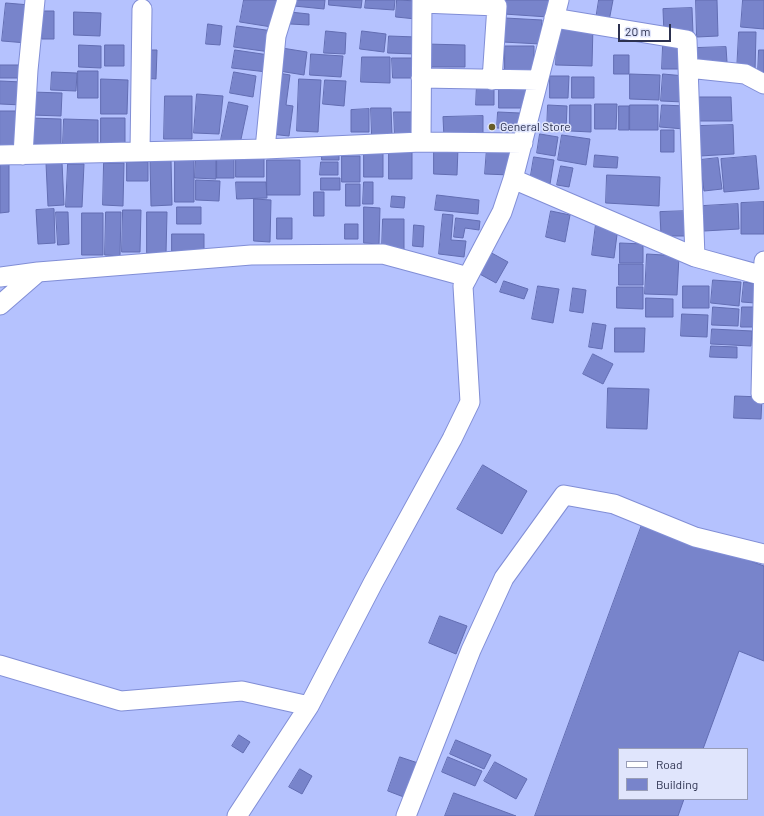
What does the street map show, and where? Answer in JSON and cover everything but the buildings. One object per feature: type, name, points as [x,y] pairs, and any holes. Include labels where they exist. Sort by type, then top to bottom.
[{"type":"street","points":[[23,155],[28,70],[35,0]]},
{"type":"street","points":[[265,149],[276,36],[287,0]]},
{"type":"street","points":[[421,142],[422,2],[497,6],[492,80]]},
{"type":"street","points":[[140,152],[142,9]]},
{"type":"street","points":[[237,816],[309,706],[373,583],[452,439],[470,402],[463,286],[502,212],[513,180],[556,9],[687,40],[695,256]]},
{"type":"street","points":[[688,68],[745,74],[764,84]]},
{"type":"street","points":[[421,78],[538,80]]},
{"type":"street","points":[[0,155],[265,149],[421,142],[523,143]]},
{"type":"street","points":[[513,180],[695,256],[764,271],[761,394]]},
{"type":"street","points":[[0,277],[38,272],[251,255],[383,254],[468,277]]},
{"type":"street","points":[[0,305],[38,272]]},
{"type":"street","points":[[406,816],[471,650],[504,578],[564,495],[614,504],[695,537],[764,554]]},
{"type":"street","points":[[0,665],[121,701],[242,691],[309,706]]},
{"type":"place","name":"General Store","points":[[492,127]]}]
